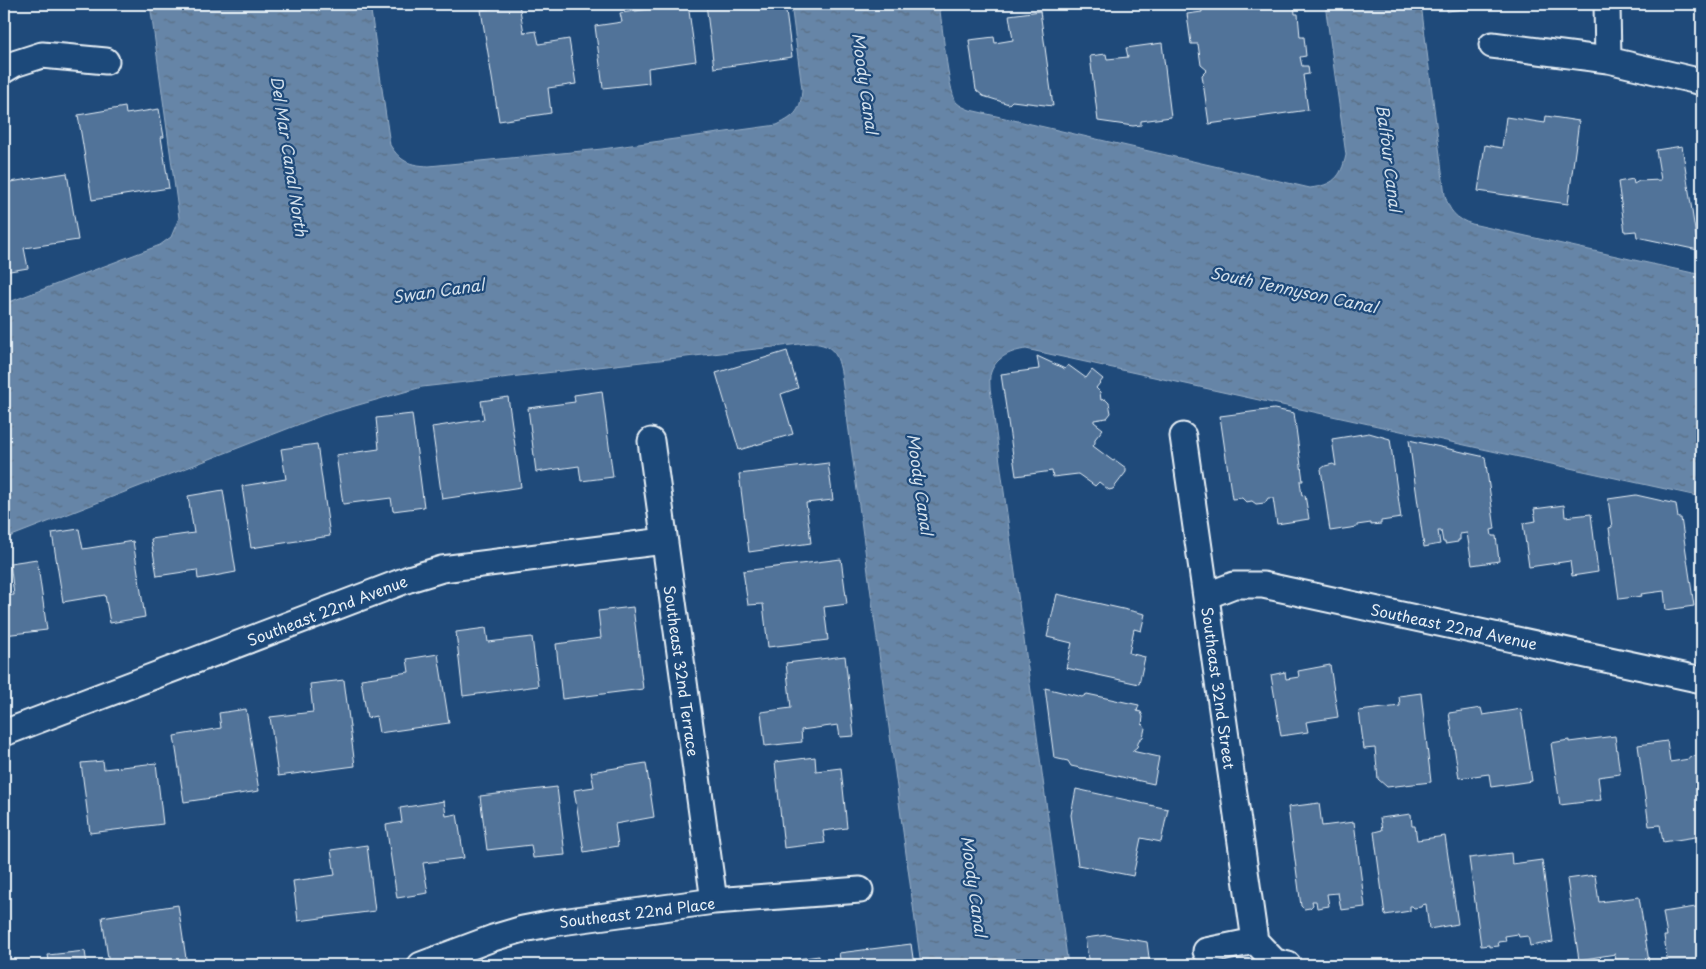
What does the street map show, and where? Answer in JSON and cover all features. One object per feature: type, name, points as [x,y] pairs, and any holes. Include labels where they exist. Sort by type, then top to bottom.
[{"type":"street","points":[[1607,4],[1608,60]]},
{"type":"street","points":[[1492,45],[1608,60],[1702,82]]},
{"type":"street","points":[[4,70],[14,64],[42,55],[106,61]]},
{"type":"street","name":"Southeast 32nd Street","points":[[1183,436],[1255,940]]},
{"type":"street","name":"Southeast 32nd Terrace","points":[[651,441],[714,901]]},
{"type":"street","name":"Southeast 22nd Avenue","points":[[4,733],[409,579],[442,570],[664,542]]},
{"type":"street","name":"Southeast 22nd Avenue","points":[[1206,596],[1234,585],[1263,585],[1702,680]]},
{"type":"street","name":"Southeast 22nd Place","points":[[421,965],[493,938],[523,929],[554,923],[714,901],[860,890]]},
{"type":"street","points":[[1206,951],[1255,940],[1275,962],[1288,965]]},
{"type":"water","points":[[150,4],[370,4],[390,145],[406,162],[429,166],[602,149],[777,125],[789,119],[796,112],[799,107],[802,89],[791,4],[939,4],[950,84],[956,102],[964,108],[1310,188],[1325,185],[1335,179],[1344,163],[1346,155],[1325,4],[1421,4],[1445,195],[1449,206],[1457,217],[1472,224],[1702,275],[1702,497],[1026,349],[1006,355],[997,362],[991,372],[990,388],[1068,965],[921,965],[841,372],[835,354],[828,347],[809,343],[422,387],[323,415],[4,539],[4,304],[160,245],[171,237],[179,218]]},
{"type":"building","points":[[519,4],[524,33],[536,31],[539,44],[569,39],[576,84],[548,88],[551,113],[499,121],[481,10]]},
{"type":"building","points":[[688,4],[696,61],[648,68],[649,83],[603,88],[595,26],[622,22],[620,13]]},
{"type":"building","points":[[706,4],[785,4],[792,57],[714,68]]},
{"type":"building","points":[[1201,4],[1294,4],[1295,14],[1298,14],[1300,37],[1304,37],[1306,56],[1300,57],[1302,66],[1308,66],[1309,74],[1303,75],[1308,110],[1209,124],[1202,75],[1207,70],[1201,65],[1198,44],[1191,44],[1187,14],[1202,12]]},
{"type":"building","points":[[1447,4],[1474,4],[1474,8],[1447,11]]},
{"type":"building","points":[[1040,11],[1053,106],[1012,101],[1009,104],[983,96],[976,90],[969,40],[994,37],[995,43],[1013,40],[1009,15]]},
{"type":"building","points":[[1162,43],[1171,117],[1141,121],[1141,125],[1133,126],[1098,121],[1090,56],[1106,54],[1107,59],[1128,57],[1126,48]]},
{"type":"building","points":[[125,107],[126,114],[159,109],[164,137],[161,137],[169,188],[92,200],[78,115]]},
{"type":"building","points":[[1546,116],[1579,121],[1568,204],[1478,191],[1485,145],[1502,148],[1506,117],[1545,123]]},
{"type":"building","points":[[1682,146],[1698,250],[1637,237],[1636,231],[1625,232],[1618,182],[1633,179],[1634,184],[1639,181],[1661,180],[1656,150]]},
{"type":"building","points":[[67,173],[78,240],[24,248],[28,268],[4,272],[4,183]]},
{"type":"building","points":[[787,351],[798,388],[781,394],[793,434],[739,450],[716,373]]},
{"type":"building","points":[[1037,356],[1065,369],[1068,365],[1086,378],[1092,370],[1103,379],[1096,388],[1100,392],[1101,400],[1105,399],[1109,403],[1111,413],[1107,418],[1094,420],[1103,429],[1095,439],[1093,446],[1126,468],[1126,472],[1113,489],[1109,490],[1099,482],[1095,486],[1078,474],[1053,477],[1052,471],[1016,476],[1001,374],[1039,369]]},
{"type":"building","points":[[602,391],[613,477],[581,481],[579,466],[536,472],[528,408],[575,402],[574,395]]},
{"type":"building","points":[[508,397],[521,487],[442,499],[432,427],[484,419],[481,401]]},
{"type":"building","points":[[1274,409],[1294,413],[1303,481],[1300,481],[1302,496],[1305,495],[1309,519],[1277,524],[1273,498],[1268,498],[1265,503],[1256,504],[1252,501],[1246,502],[1242,498],[1232,499],[1220,416]]},
{"type":"building","points":[[412,414],[424,507],[393,511],[391,498],[343,504],[336,455],[379,449],[376,418]]},
{"type":"building","points":[[1369,433],[1390,439],[1401,518],[1381,521],[1381,524],[1371,525],[1371,523],[1330,531],[1321,469],[1333,464],[1336,466],[1332,439]]},
{"type":"building","points":[[1409,440],[1485,457],[1495,529],[1491,530],[1492,536],[1496,536],[1499,561],[1472,565],[1467,533],[1460,534],[1458,542],[1445,544],[1441,531],[1438,531],[1440,544],[1424,547]]},
{"type":"building","points":[[317,444],[330,536],[251,548],[242,486],[286,479],[281,449]]},
{"type":"building","points":[[828,463],[833,500],[806,503],[811,543],[749,552],[739,474]]},
{"type":"building","points":[[223,490],[236,572],[198,579],[197,570],[157,576],[151,539],[194,533],[188,496]]},
{"type":"building","points":[[1636,495],[1676,504],[1678,518],[1681,518],[1694,606],[1666,610],[1664,591],[1619,599],[1609,528],[1612,527],[1608,499]]},
{"type":"building","points":[[1564,505],[1565,517],[1591,514],[1598,572],[1572,576],[1570,561],[1529,567],[1523,523],[1536,521],[1534,509]]},
{"type":"building","points":[[79,529],[83,549],[133,541],[145,617],[110,623],[105,595],[63,602],[52,533]]},
{"type":"building","points":[[37,559],[47,630],[4,635],[4,596],[14,595],[10,563]]},
{"type":"building","points":[[841,559],[847,604],[824,607],[828,640],[768,647],[763,604],[748,605],[743,571]]},
{"type":"building","points":[[1057,594],[1145,614],[1141,631],[1134,629],[1129,653],[1145,657],[1139,684],[1066,668],[1072,643],[1047,637]]},
{"type":"building","points":[[633,607],[643,689],[562,699],[556,644],[601,638],[598,611]]},
{"type":"building","points":[[486,628],[488,642],[532,637],[538,686],[463,696],[456,632]]},
{"type":"building","points":[[438,654],[449,723],[379,733],[376,716],[367,718],[361,679],[409,672],[407,659]]},
{"type":"building","points":[[845,656],[854,736],[840,737],[838,725],[801,730],[802,742],[765,746],[761,712],[791,708],[786,663]]},
{"type":"building","points":[[1330,665],[1338,717],[1306,722],[1308,732],[1281,736],[1271,675],[1285,672],[1286,679],[1299,677],[1298,671]]},
{"type":"building","points":[[344,680],[355,766],[278,776],[270,717],[313,712],[310,684]]},
{"type":"building","points":[[1045,688],[1082,697],[1087,694],[1139,705],[1137,711],[1141,712],[1143,717],[1142,724],[1145,728],[1143,737],[1132,751],[1159,757],[1154,784],[1071,766],[1068,761],[1054,758]]},
{"type":"building","points":[[1421,693],[1431,782],[1387,787],[1378,779],[1375,748],[1364,749],[1359,711],[1400,706],[1399,696]]},
{"type":"building","points":[[1481,708],[1483,715],[1521,709],[1532,781],[1491,787],[1489,774],[1459,778],[1449,713]]},
{"type":"building","points":[[246,709],[259,791],[184,802],[174,736],[221,728],[219,713]]},
{"type":"building","points":[[1615,736],[1620,774],[1598,777],[1601,800],[1560,805],[1551,743]]},
{"type":"building","points":[[1667,741],[1670,762],[1702,755],[1702,836],[1663,842],[1660,825],[1649,826],[1638,745]]},
{"type":"building","points":[[815,757],[816,771],[841,768],[847,828],[823,831],[825,843],[784,848],[775,762]]},
{"type":"building","points":[[103,761],[104,769],[156,763],[163,824],[90,833],[81,763]]},
{"type":"building","points":[[646,763],[654,817],[615,824],[618,846],[584,852],[574,790],[594,787],[591,772]]},
{"type":"building","points":[[557,787],[565,855],[533,858],[531,845],[487,850],[480,796]]},
{"type":"building","points":[[1076,789],[1168,809],[1161,842],[1141,838],[1133,876],[1078,865],[1071,815]]},
{"type":"building","points":[[444,801],[446,816],[457,814],[464,858],[423,863],[428,893],[397,898],[386,825],[402,822],[400,808]]},
{"type":"building","points":[[1319,803],[1322,826],[1354,822],[1365,907],[1341,910],[1338,893],[1327,894],[1329,906],[1317,908],[1316,901],[1312,901],[1313,905],[1310,908],[1304,909],[1301,906],[1288,807]]},
{"type":"building","points":[[1411,814],[1412,826],[1415,826],[1417,840],[1445,836],[1458,924],[1429,929],[1426,904],[1414,908],[1410,906],[1410,911],[1385,915],[1374,832],[1382,830],[1380,818]]},
{"type":"building","points":[[367,845],[375,911],[298,921],[293,881],[335,875],[331,850]]},
{"type":"building","points":[[1511,853],[1512,864],[1542,860],[1553,942],[1530,946],[1528,936],[1519,937],[1518,934],[1505,936],[1506,941],[1498,942],[1499,946],[1481,946],[1469,858]]},
{"type":"building","points":[[1595,875],[1599,902],[1639,897],[1649,962],[1616,965],[1615,954],[1579,960],[1567,879]]},
{"type":"building","points":[[178,905],[187,965],[109,965],[102,917]]},
{"type":"building","points":[[1702,906],[1702,965],[1668,965],[1664,936],[1667,936],[1663,912]]},
{"type":"building","points":[[1107,935],[1147,942],[1150,965],[1089,965],[1085,938]]},
{"type":"building","points":[[911,944],[914,965],[841,965],[839,953]]},
{"type":"building","points":[[85,951],[87,965],[50,965],[48,955]]},
{"type":"building","points":[[819,956],[820,965],[789,965],[789,960]]},
{"type":"water label","name":"Moody Canal","points":[[866,83]]},
{"type":"water label","name":"Del Mar Canal North","points":[[290,156]]},
{"type":"water label","name":"Balfour Canal","points":[[1390,158]]},
{"type":"water label","name":"South Tennyson Canal","points":[[1294,289]]},
{"type":"water label","name":"Swan Canal","points":[[438,290]]},
{"type":"water label","name":"Moody Canal","points":[[921,484]]},
{"type":"water label","name":"Moody Canal","points":[[975,886]]}]
